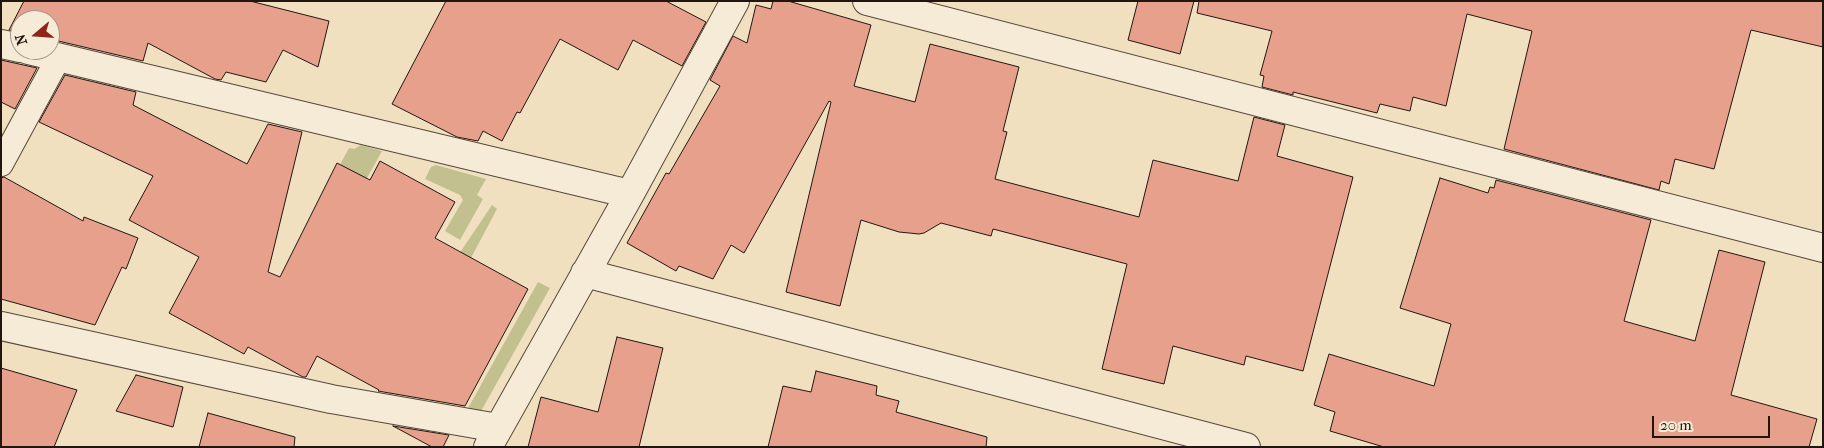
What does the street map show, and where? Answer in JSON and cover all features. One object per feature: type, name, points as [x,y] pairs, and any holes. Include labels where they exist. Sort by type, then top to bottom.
[{"type":"street","points":[[1,326],[331,399],[493,438],[630,194],[735,1]]},
{"type":"street","points":[[867,1],[1823,248]]},
{"type":"street","points":[[60,57],[630,194]]},
{"type":"street","points":[[585,273],[1246,447]]},
{"type":"lane","points":[[1,164],[57,60]]},
{"type":"shaded area","points":[[361,145],[382,151],[336,234],[310,220],[349,148],[354,149]]},
{"type":"shaded area","points":[[436,165],[486,179],[477,195],[483,199],[460,240],[445,231],[463,200],[460,195],[425,179],[431,167]]},
{"type":"shaded area","points":[[492,205],[497,209],[431,333],[455,260]]},
{"type":"shaded area","points":[[538,282],[550,288],[480,413],[467,410]]},
{"type":"building","points":[[24,1],[250,1],[329,21],[318,67],[283,50],[266,82],[226,72],[221,80],[215,79],[148,43],[143,61],[60,41],[60,10],[19,10]]},
{"type":"building","points":[[446,1],[666,1],[706,22],[682,66],[633,40],[618,70],[560,39],[520,113],[517,112],[502,141],[483,131],[478,141],[457,137],[392,104]]},
{"type":"building","points":[[773,1],[788,1],[871,25],[854,86],[915,102],[930,44],[1019,67],[1003,131],[1007,132],[995,179],[1139,217],[1153,160],[1238,181],[1254,117],[1285,125],[1277,156],[1353,177],[1303,371],[1246,356],[1244,365],[1173,346],[1164,384],[1102,369],[1127,264],[993,229],[991,236],[941,223],[919,234],[899,232],[861,220],[840,306],[786,292],[831,102],[829,101],[744,253],[731,245],[713,279],[679,266],[676,271],[627,243],[666,173],[669,174],[720,86],[710,80],[733,36],[747,43],[756,5],[771,9]]},
{"type":"building","points":[[1138,1],[1194,1],[1180,54],[1128,40]]},
{"type":"building","points":[[1199,1],[1823,1],[1823,47],[1751,30],[1714,169],[1675,159],[1669,184],[1661,181],[1659,190],[1504,149],[1532,31],[1467,14],[1446,106],[1413,97],[1410,111],[1380,104],[1377,113],[1293,92],[1293,95],[1262,87],[1264,76],[1260,75],[1272,31],[1197,13]]},
{"type":"building","points":[[1,60],[37,68],[15,109],[1,102]]},
{"type":"building","points":[[65,75],[136,92],[133,105],[247,164],[268,124],[302,132],[268,272],[280,277],[337,163],[370,180],[380,161],[455,202],[435,238],[528,289],[465,406],[378,391],[317,356],[306,377],[303,377],[248,347],[244,354],[169,313],[199,257],[129,220],[153,176],[39,122]]},
{"type":"building","points":[[4,177],[83,221],[84,217],[138,238],[126,269],[122,267],[95,325],[1,299],[1,178]]},
{"type":"building","points":[[1440,178],[1488,193],[1490,187],[1494,188],[1496,180],[1651,220],[1624,321],[1695,341],[1719,250],[1765,262],[1731,395],[1817,419],[1809,447],[1384,447],[1330,431],[1335,412],[1314,405],[1329,354],[1434,386],[1451,324],[1400,308]]},
{"type":"building","points":[[617,337],[663,348],[639,447],[528,447],[541,397],[598,412]]},
{"type":"building","points":[[1,368],[77,390],[54,447],[1,447]]},
{"type":"building","points":[[816,371],[877,386],[876,395],[899,401],[896,412],[987,437],[986,447],[768,447],[783,386],[811,392]]},
{"type":"building","points":[[136,375],[183,387],[173,427],[116,411]]},
{"type":"building","points":[[208,413],[295,437],[294,447],[199,447]]},
{"type":"building","points":[[393,426],[449,435],[443,447],[432,447]]}]
